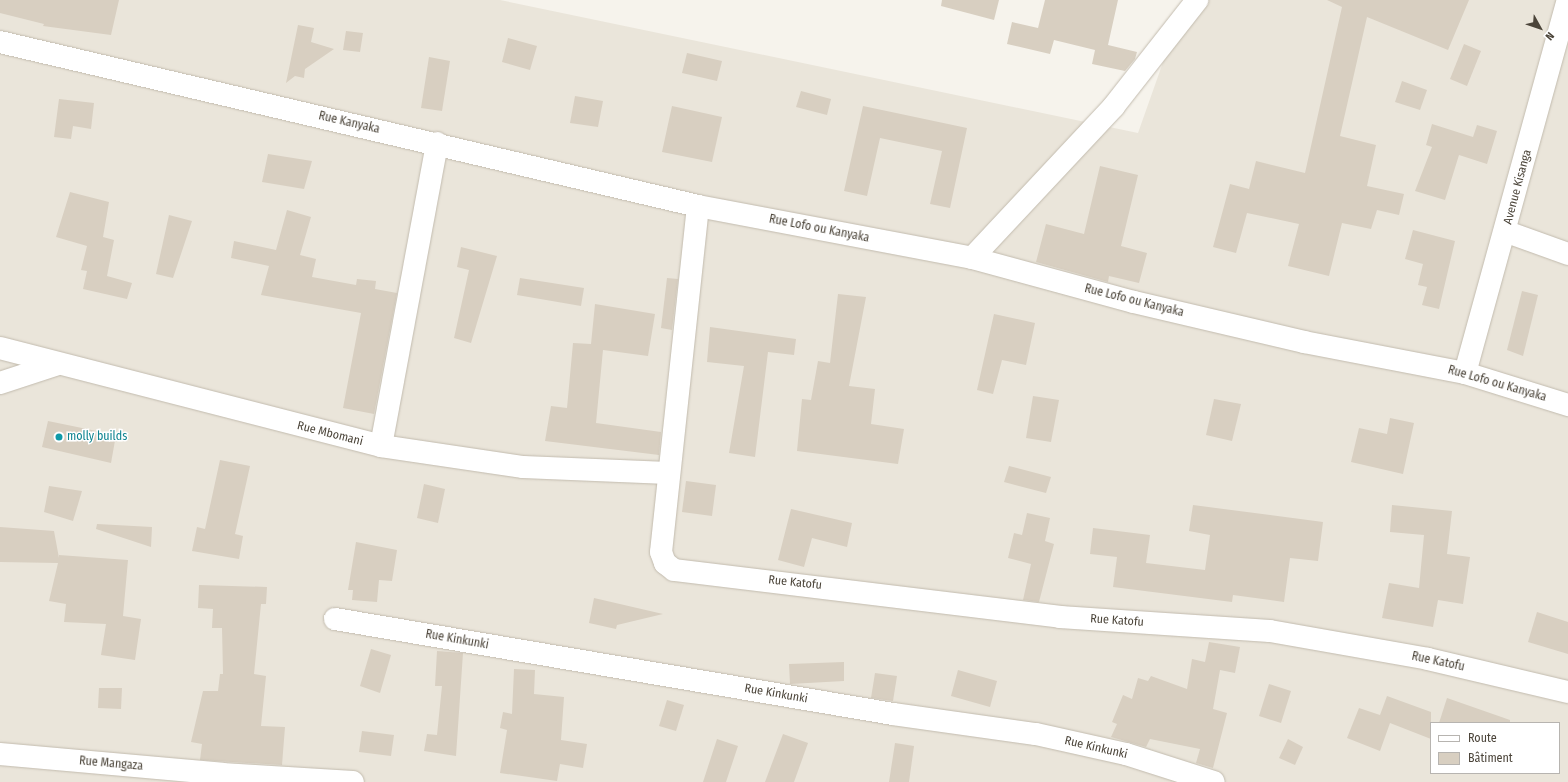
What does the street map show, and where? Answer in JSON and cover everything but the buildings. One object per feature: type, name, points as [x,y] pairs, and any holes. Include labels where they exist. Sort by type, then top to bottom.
[{"type":"street","points":[[972,258],[1114,106],[1197,0]]},
{"type":"street","name":"Avenue Kisanga","points":[[1465,373],[1563,35],[1568,0]]},
{"type":"street","name":"Rue Kanyaka","points":[[0,42],[437,143],[698,206]]},
{"type":"street","points":[[380,446],[437,143]]},
{"type":"street","points":[[668,473],[698,206]]},
{"type":"street","name":"Rue Lofo ou Kanyaka","points":[[698,206],[972,258],[1134,302],[1304,342],[1465,373],[1568,405]]},
{"type":"street","points":[[1506,232],[1568,254]]},
{"type":"street","name":"Rue Mbomani","points":[[0,348],[380,446],[523,467],[668,473]]},
{"type":"street","points":[[0,383],[58,364]]},
{"type":"street","name":"Rue Katofu","points":[[668,473],[661,552],[665,563],[674,570],[1060,617],[1270,631],[1428,659],[1568,692]]},
{"type":"street","name":"Rue Kinkunki","points":[[335,619],[893,714],[1036,734],[1126,754],[1214,782]]},
{"type":"street","name":"Rue Mangaza","points":[[0,754],[222,778],[353,782]]},
{"type":"shaded area","points":[[0,0],[500,0],[1138,133],[1185,0],[1568,0],[1568,782],[0,782]]},
{"type":"place","name":"molly builds","points":[[59,437]]}]
